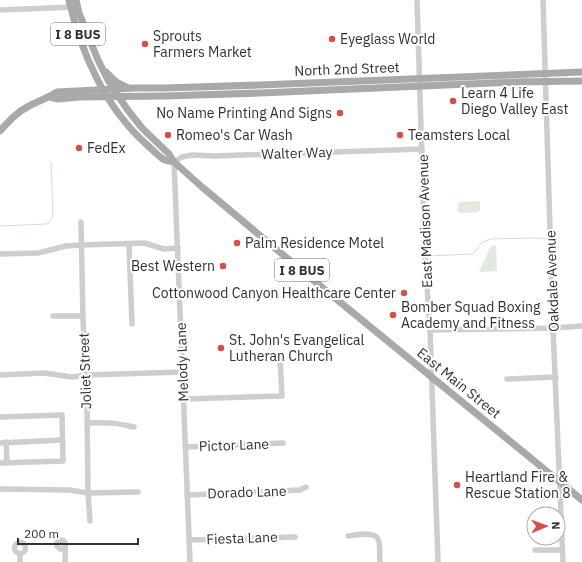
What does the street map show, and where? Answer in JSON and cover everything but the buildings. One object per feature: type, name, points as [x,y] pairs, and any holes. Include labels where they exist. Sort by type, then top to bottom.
[{"type":"main road","name":"East Main Street","points":[[73,3],[100,66],[118,97],[128,112],[169,154],[174,162],[290,261],[582,500]]},
{"type":"main road","name":"East Main Street","points":[[73,3],[80,40],[103,90],[135,134],[163,159],[174,162]]},
{"type":"main road","points":[[100,66],[116,82],[130,89]]},
{"type":"main road","name":"North 2nd Street","points":[[0,130],[13,117],[28,106],[50,97],[57,92],[113,89],[280,85],[582,72]]},
{"type":"main road","points":[[88,91],[96,76]]},
{"type":"main road","points":[[336,90],[343,88],[350,81]]},
{"type":"main road","name":"North 2nd Street","points":[[50,97],[58,99],[272,93],[495,83],[582,81]]},
{"type":"main road","points":[[272,93],[274,88],[280,85]]},
{"type":"main road","points":[[218,94],[233,86]]},
{"type":"main road","points":[[234,94],[236,90],[248,86]]},
{"type":"main road","points":[[128,112],[128,104],[135,96]]},
{"type":"street","name":"East Madison Avenue","points":[[417,0],[425,256],[430,330],[438,562]]},
{"type":"street","name":"Oakdale Avenue","points":[[543,0],[553,328],[563,562]]},
{"type":"street","points":[[0,10],[73,3]]},
{"type":"street","name":"Walter Way","points":[[174,162],[182,157],[192,156],[422,149]]},
{"type":"street","name":"Melody Lane","points":[[174,162],[190,562]]},
{"type":"street","name":"Joliet Street","points":[[81,222],[90,521]]},
{"type":"street","points":[[0,254],[38,253],[66,246],[81,245],[144,243],[164,249],[178,248]]},
{"type":"street","points":[[129,244],[132,324]]},
{"type":"street","points":[[53,316],[83,316]]},
{"type":"street","points":[[430,330],[553,328],[582,326]]},
{"type":"street","points":[[184,399],[282,396],[280,359]]},
{"type":"street","points":[[0,375],[44,373],[72,377],[183,372]]},
{"type":"street","points":[[507,379],[556,377]]},
{"type":"street","points":[[0,417],[62,415],[63,461],[0,463]]},
{"type":"street","points":[[87,423],[104,422],[134,427]]},
{"type":"street","points":[[0,443],[62,440]]},
{"type":"street","points":[[6,442],[7,463]]},
{"type":"street","name":"Pictor Lane","points":[[185,447],[283,443]]},
{"type":"street","name":"Dorado Lane","points":[[187,495],[300,490],[306,487]]},
{"type":"street","points":[[0,489],[69,490],[88,493],[138,492]]},
{"type":"street","points":[[348,536],[371,534],[378,536],[380,562]]},
{"type":"street","name":"Fiesta Lane","points":[[189,540],[295,537]]},
{"type":"street","points":[[65,547],[65,562]]},
{"type":"street","points":[[535,550],[562,550]]},
{"type":"street","points":[[20,554],[20,562]]},
{"type":"shaded area","points":[[478,201],[480,203],[480,210],[478,212],[460,213],[458,211],[458,204],[460,202]]},
{"type":"shaded area","points":[[496,245],[497,271],[479,272],[491,246]]},
{"type":"waterway","points":[[0,226],[47,224],[50,222],[53,214],[51,162]]},
{"type":"waterway","points":[[427,256],[472,254],[481,243],[490,239],[548,239]]},
{"type":"place","name":"Eyeglass World","points":[[332,39]]},
{"type":"place","name":"Sprouts Farmers Market","points":[[145,44]]},
{"type":"place","name":"Learn 4 Life Diego Valley East","points":[[453,101]]},
{"type":"place","name":"No Name Printing And Signs","points":[[340,113]]},
{"type":"place","name":"Romeo's Car Wash","points":[[168,135]]},
{"type":"place","name":"Teamsters Local","points":[[400,135]]},
{"type":"place","name":"FedEx","points":[[79,148]]},
{"type":"place","name":"Palm Residence Motel","points":[[237,243]]},
{"type":"place","name":"Best Western","points":[[223,266]]},
{"type":"place","name":"Cottonwood Canyon Healthcare Center","points":[[404,293]]},
{"type":"place","name":"Bomber Squad Boxing Academy and Fitness","points":[[393,315]]},
{"type":"place","name":"St. John's Evangelical Lutheran Church","points":[[221,348]]},
{"type":"place","name":"Heartland Fire & Rescue Station 8","points":[[457,485]]}]
